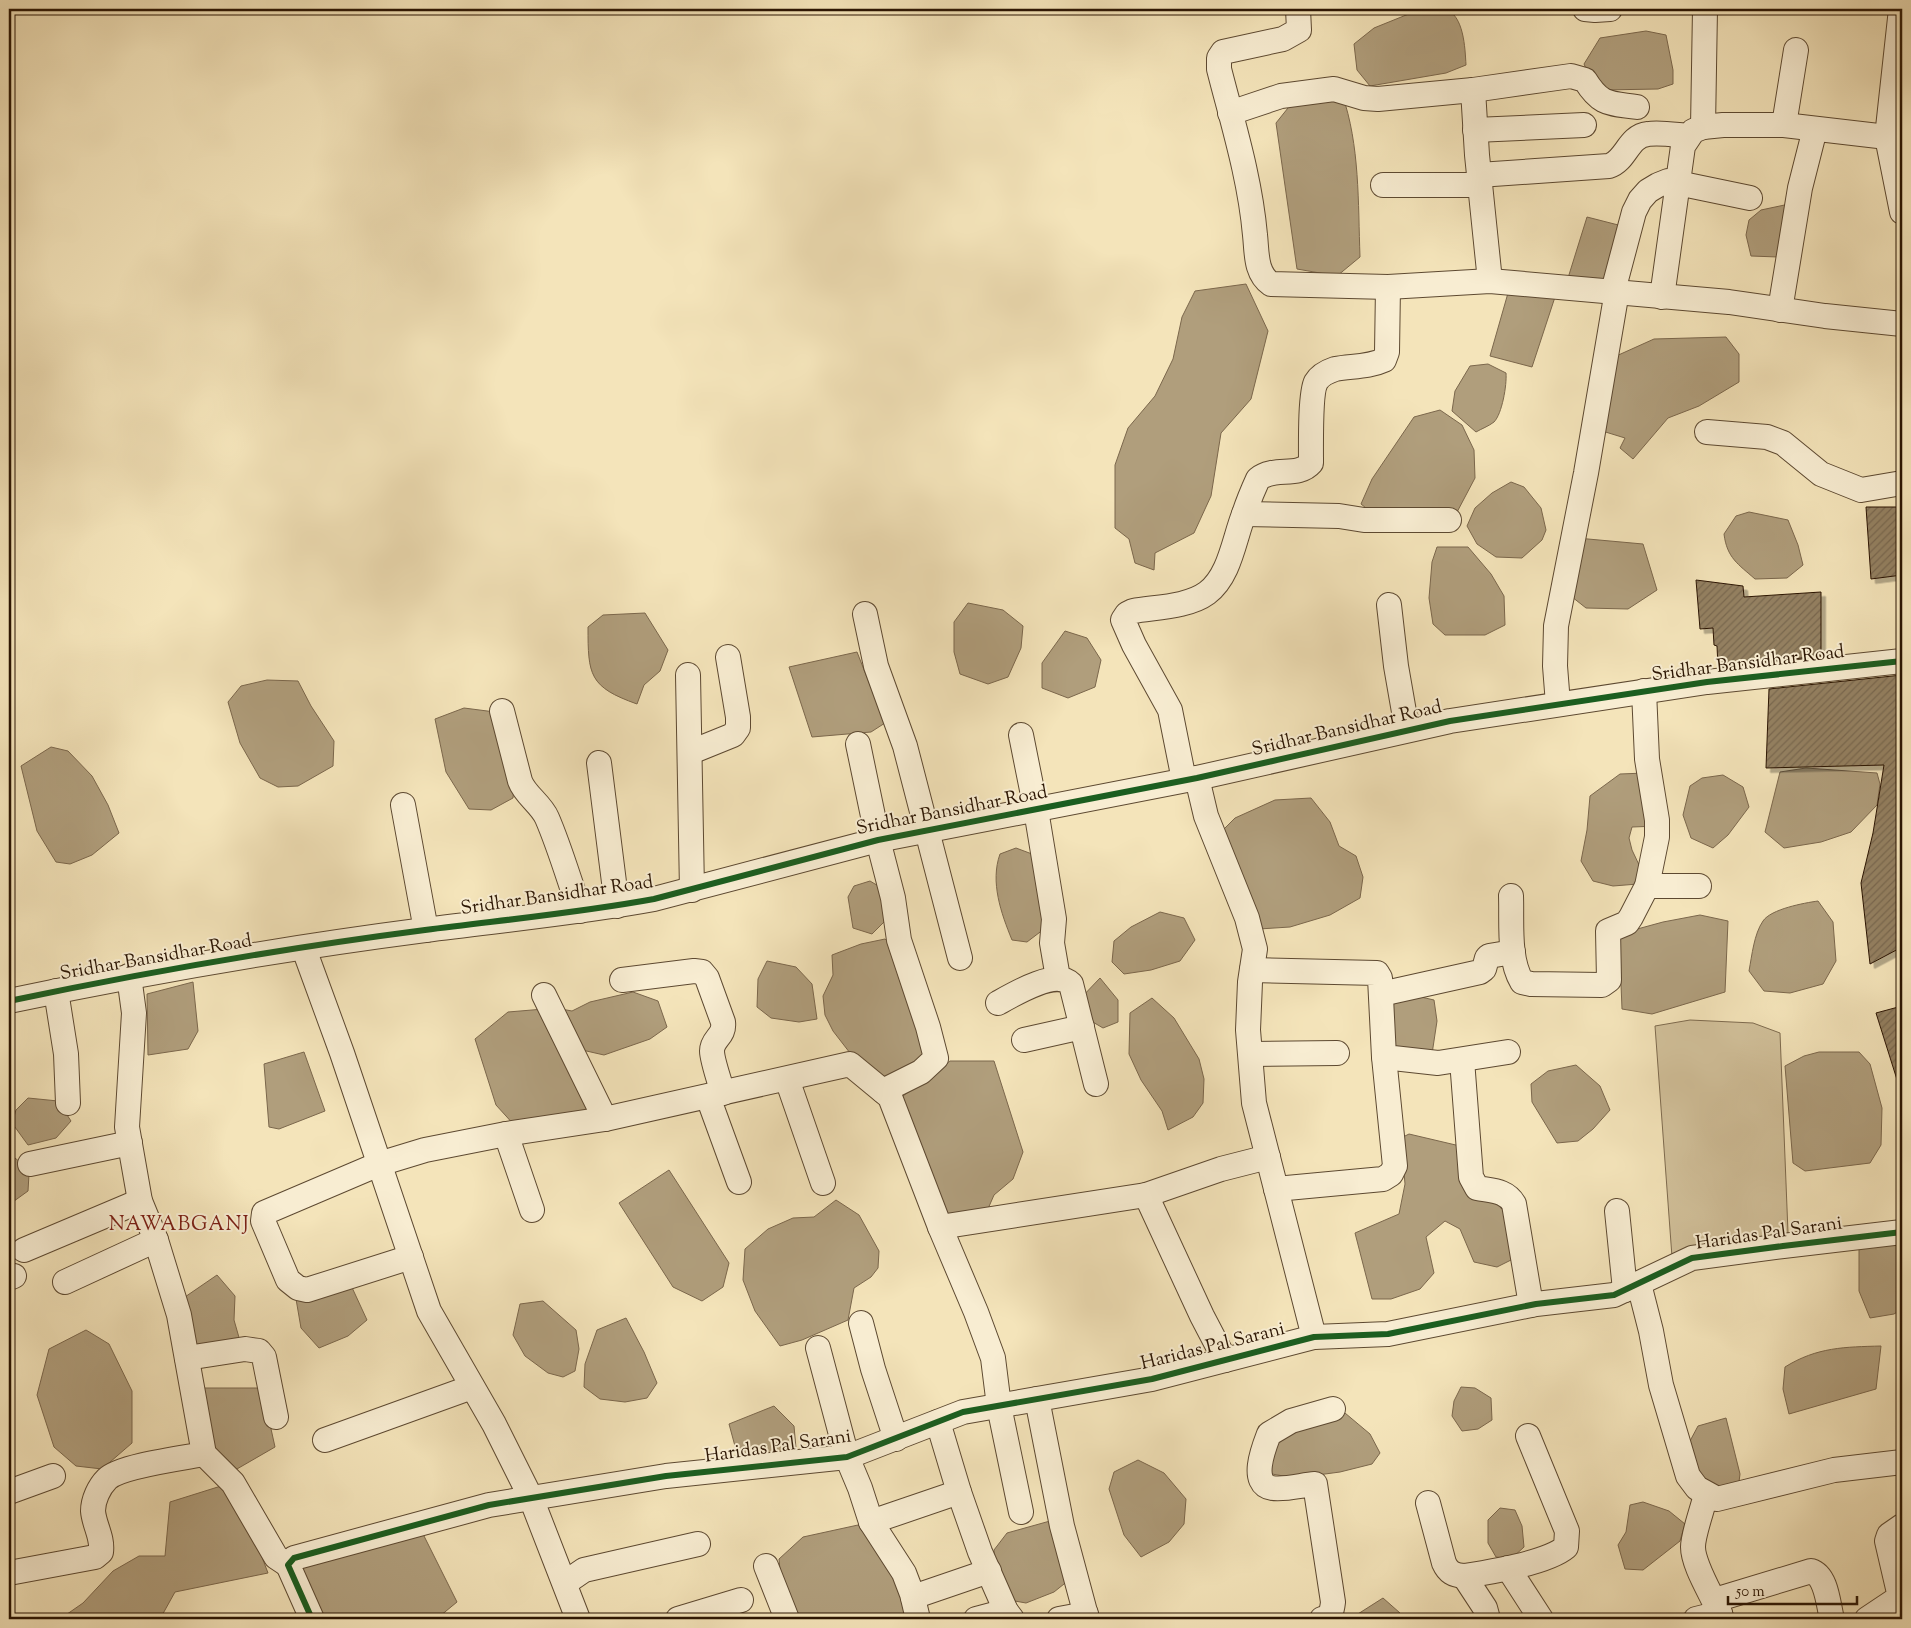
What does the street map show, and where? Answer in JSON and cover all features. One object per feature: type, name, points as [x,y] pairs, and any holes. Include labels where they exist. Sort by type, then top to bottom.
[{"type":"street","points":[[1298,9],[1299,30],[1292,36],[1223,52],[1219,58],[1219,69],[1252,201],[1258,266],[1265,280],[1271,284],[1388,287],[1490,281],[1729,302],[1825,316],[1902,324]]},
{"type":"street","points":[[1585,9],[1610,9]]},
{"type":"street","points":[[1662,297],[1683,146],[1696,131],[1705,9]]},
{"type":"street","points":[[1901,9],[1887,137],[1902,212]]},
{"type":"street","points":[[1784,125],[1796,50]]},
{"type":"street","points":[[1230,113],[1280,96],[1334,89],[1364,98],[1378,99],[1473,90],[1571,76],[1585,80],[1593,94],[1600,99],[1637,107]]},
{"type":"street","points":[[1473,90],[1475,130],[1490,281]]},
{"type":"street","points":[[1475,130],[1584,125]]},
{"type":"street","points":[[1383,185],[1480,180],[1609,166],[1619,162],[1630,144],[1647,134],[1784,125],[1887,137]]},
{"type":"street","points":[[1780,310],[1800,188],[1815,129]]},
{"type":"street","points":[[1558,704],[1555,666],[1556,626],[1586,473],[1615,291],[1634,212],[1640,200],[1648,192],[1668,181],[1750,198]]},
{"type":"street","points":[[1314,1337],[1254,1103],[1248,1030],[1255,949],[1247,918],[1191,779],[1170,710],[1138,653],[1123,620],[1127,614],[1133,611],[1182,603],[1206,594],[1216,584],[1226,566],[1258,479],[1263,475],[1306,469],[1311,463],[1313,394],[1316,382],[1333,369],[1376,364],[1384,360],[1387,352],[1388,287]]},
{"type":"street","points":[[1707,432],[1768,438],[1783,442],[1821,474],[1861,490],[1902,483]]},
{"type":"street","points":[[1244,514],[1339,516],[1364,520],[1449,520]]},
{"type":"street","points":[[1389,605],[1396,666],[1407,729]]},
{"type":"street","points":[[865,614],[876,666],[905,746],[960,958]]},
{"type":"street","points":[[690,752],[733,735],[738,728],[738,717],[728,657]]},
{"type":"street","name":"Sridhar Bansidhar Road","points":[[9,1002],[129,976],[277,951],[617,906],[692,890],[807,857],[878,840],[1191,779],[1450,720],[1707,682],[1902,661]]},
{"type":"street","points":[[688,675],[692,890]]},
{"type":"street","points":[[1512,896],[1513,952],[1518,975],[1522,982],[1531,984],[1605,984],[1609,980],[1608,931],[1627,923],[1647,886],[1657,837],[1657,820],[1647,759],[1644,691]]},
{"type":"street","points":[[502,711],[520,781],[547,818],[580,910]]},
{"type":"street","points":[[1021,735],[1036,810],[1054,919],[1052,943],[1058,978]]},
{"type":"street","points":[[858,744],[878,840],[893,898],[899,940],[928,1027],[936,1058],[921,1072],[883,1091]]},
{"type":"street","points":[[599,763],[617,906]]},
{"type":"street","points":[[403,805],[426,930]]},
{"type":"street","points":[[1647,886],[1699,886]]},
{"type":"street","points":[[304,948],[429,1311],[494,1424],[531,1498],[578,1619]]},
{"type":"street","points":[[1381,994],[1480,972],[1484,969],[1489,956],[1513,952]]},
{"type":"street","points":[[1252,970],[1377,973],[1380,978],[1384,1057],[1395,1166],[1391,1174],[1383,1179],[1276,1189]]},
{"type":"street","points":[[622,980],[694,971],[702,972],[707,978],[724,1028],[714,1043],[712,1050],[715,1095],[739,1182]]},
{"type":"street","points":[[129,976],[134,1013],[127,1127],[140,1201],[156,1240],[179,1315],[204,1454],[233,1483],[276,1557],[288,1565],[305,1617]]},
{"type":"street","points":[[998,1003],[1024,988],[1058,978],[1067,980],[1071,984],[1096,1084]]},
{"type":"street","points":[[56,991],[66,1054],[68,1103]]},
{"type":"street","points":[[544,995],[605,1119]]},
{"type":"street","points":[[1024,1040],[1082,1027]]},
{"type":"street","points":[[1384,1057],[1438,1063],[1508,1052]]},
{"type":"street","points":[[1251,1054],[1337,1053]]},
{"type":"street","points":[[1462,1060],[1471,1177],[1477,1188],[1504,1193],[1510,1197],[1514,1204],[1530,1305]]},
{"type":"street","points":[[411,1257],[307,1290],[298,1288],[288,1280],[263,1221],[264,1213],[379,1164],[425,1150],[506,1134],[605,1119],[850,1064],[890,1096],[940,1227],[994,1358],[999,1406],[1021,1512]]},
{"type":"street","points":[[787,1079],[823,1183]]},
{"type":"street","points":[[506,1134],[532,1210]]},
{"type":"street","points":[[30,1164],[130,1143]]},
{"type":"street","points":[[940,1227],[1146,1195],[1221,1169],[1268,1157]]},
{"type":"street","points":[[1146,1195],[1202,1316],[1225,1360]]},
{"type":"street","points":[[24,1250],[140,1201]]},
{"type":"street","points":[[1617,1211],[1632,1287],[1651,1331],[1661,1385],[1688,1476],[1697,1488],[1716,1499],[1834,1470],[1902,1462]]},
{"type":"street","name":"Haridas Pal Sarani","points":[[288,1565],[294,1558],[489,1505],[666,1476],[846,1457],[963,1412],[1152,1379],[1314,1337],[1388,1334],[1530,1305],[1614,1295],[1692,1258],[1902,1232]]},
{"type":"street","points":[[65,1282],[156,1240]]},
{"type":"street","points":[[861,1323],[873,1369],[896,1439]]},
{"type":"street","points":[[818,1348],[846,1457],[860,1488],[871,1522],[904,1573],[916,1608],[988,1571]]},
{"type":"street","points":[[187,1358],[245,1349],[259,1351],[264,1357],[276,1417]]},
{"type":"street","points":[[325,1440],[472,1387]]},
{"type":"street","points":[[1037,1400],[1062,1526],[1087,1617],[1059,1619]]},
{"type":"street","points":[[1322,1619],[1328,1617],[1332,1612],[1332,1602],[1315,1484],[1273,1489],[1265,1486],[1260,1478],[1261,1458],[1269,1434],[1291,1421],[1333,1409]]},
{"type":"street","points":[[938,1422],[959,1492],[988,1571],[1009,1615],[976,1619]]},
{"type":"street","points":[[1428,1503],[1448,1571],[1455,1576],[1508,1568],[1559,1553],[1566,1547],[1567,1531],[1528,1436]]},
{"type":"street","points":[[9,1573],[95,1557],[101,1552],[102,1543],[93,1511],[96,1495],[107,1479],[125,1470],[204,1454]]},
{"type":"street","points":[[9,1492],[53,1476]]},
{"type":"street","points":[[871,1522],[959,1492]]},
{"type":"street","points":[[1706,1494],[1693,1546],[1702,1576],[1719,1611]]},
{"type":"street","points":[[1867,1619],[1901,1597],[1887,1541],[1889,1535],[1902,1526]]},
{"type":"street","points":[[565,1583],[584,1570],[698,1544]]},
{"type":"street","points":[[766,1566],[787,1619]]},
{"type":"street","points":[[1508,1568],[1541,1619]]},
{"type":"street","points":[[1696,1619],[1811,1571],[1818,1573],[1822,1580],[1832,1619]]},
{"type":"street","points":[[1464,1576],[1485,1608],[1488,1619]]},
{"type":"street","points":[[678,1619],[741,1600]]},
{"type":"shaded area","points":[[1421,9],[1445,9],[1456,18],[1462,33],[1466,65],[1446,73],[1370,86],[1357,70],[1354,44],[1374,28]]},
{"type":"shaded area","points":[[1646,31],[1666,35],[1673,70],[1673,84],[1658,89],[1603,90],[1591,80],[1584,64],[1600,38]]},
{"type":"shaded area","points":[[1342,94],[1348,113],[1355,154],[1360,257],[1337,276],[1297,269],[1276,123],[1292,103]]},
{"type":"shaded area","points":[[1794,203],[1778,257],[1751,256],[1746,235],[1749,220],[1761,210]]},
{"type":"shaded area","points":[[1587,217],[1630,228],[1612,284],[1568,278]]},
{"type":"shaded area","points":[[1246,284],[1268,331],[1251,399],[1221,433],[1211,496],[1194,533],[1155,553],[1154,570],[1135,563],[1129,539],[1115,528],[1115,465],[1128,428],[1155,396],[1173,359],[1182,317],[1195,291]]},
{"type":"shaded area","points":[[1510,286],[1556,294],[1532,367],[1490,356]]},
{"type":"shaded area","points":[[1726,337],[1739,354],[1739,382],[1699,406],[1668,418],[1633,459],[1620,448],[1625,438],[1599,430],[1614,357],[1654,339]]},
{"type":"shaded area","points":[[1488,364],[1506,373],[1505,392],[1497,418],[1494,422],[1476,432],[1452,411],[1455,391],[1470,366]]},
{"type":"shaded area","points":[[1440,410],[1462,425],[1474,450],[1475,478],[1456,514],[1376,516],[1361,504],[1372,479],[1414,417]]},
{"type":"shaded area","points":[[1511,482],[1524,487],[1541,508],[1546,530],[1542,540],[1522,558],[1496,557],[1477,544],[1467,526],[1475,508],[1492,493]]},
{"type":"shaded area","points":[[1749,512],[1788,520],[1798,545],[1803,565],[1787,578],[1755,579],[1731,555],[1725,542],[1724,534],[1736,516]]},
{"type":"shaded area","points":[[1577,538],[1643,544],[1657,590],[1628,609],[1586,608],[1567,593]]},
{"type":"shaded area","points":[[1437,547],[1468,547],[1491,574],[1504,596],[1505,625],[1485,635],[1445,635],[1433,624],[1429,598],[1432,562]]},
{"type":"shaded area","points":[[968,603],[1003,610],[1023,626],[1021,648],[1008,677],[988,684],[960,674],[954,652],[954,622]]},
{"type":"shaded area","points":[[645,613],[668,650],[660,671],[644,685],[637,704],[609,692],[594,677],[589,657],[588,627],[603,615]]},
{"type":"shaded area","points":[[1065,631],[1087,638],[1101,660],[1095,687],[1068,698],[1042,688],[1042,663]]},
{"type":"shaded area","points":[[857,652],[885,723],[871,732],[812,737],[789,667]]},
{"type":"shaded area","points":[[267,680],[298,681],[311,706],[334,741],[333,766],[298,786],[278,787],[260,778],[240,743],[228,702],[241,686]]},
{"type":"shaded area","points":[[464,708],[495,712],[515,778],[513,798],[491,810],[469,809],[446,772],[435,719]]},
{"type":"shaded area","points":[[51,747],[68,751],[92,776],[108,805],[119,833],[92,855],[70,864],[56,862],[37,831],[21,766]]},
{"type":"shaded area","points":[[1806,768],[1877,773],[1880,784],[1877,805],[1851,832],[1821,842],[1784,848],[1765,832],[1780,772]]},
{"type":"shaded area","points":[[1645,773],[1659,826],[1632,827],[1629,838],[1632,850],[1641,869],[1638,884],[1613,886],[1593,881],[1581,861],[1587,830],[1590,796],[1620,774]]},
{"type":"shaded area","points":[[1723,775],[1743,787],[1749,807],[1728,835],[1713,848],[1691,838],[1683,815],[1690,786],[1702,778]]},
{"type":"shaded area","points":[[1311,798],[1330,822],[1339,846],[1356,856],[1363,877],[1360,898],[1330,915],[1290,927],[1259,929],[1219,834],[1235,818],[1275,800]]},
{"type":"shaded area","points":[[1016,848],[1032,854],[1048,926],[1027,942],[1012,940],[998,897],[996,875],[1000,854]]},
{"type":"shaded area","points":[[870,881],[885,890],[889,917],[872,934],[853,928],[848,897],[854,886]]},
{"type":"shaded area","points":[[1818,901],[1833,922],[1836,961],[1823,984],[1790,993],[1764,991],[1749,971],[1755,938],[1763,921],[1780,910]]},
{"type":"shaded area","points":[[1160,912],[1184,918],[1195,940],[1180,961],[1151,970],[1124,974],[1112,962],[1114,941],[1131,927]]},
{"type":"shaded area","points":[[1700,915],[1728,921],[1725,992],[1652,1014],[1622,1009],[1619,934],[1663,922]]},
{"type":"shaded area","points":[[885,939],[899,951],[928,1050],[920,1065],[889,1079],[874,1075],[850,1053],[833,1031],[825,1015],[823,996],[833,975],[832,955],[861,944]]},
{"type":"shaded area","points":[[767,961],[796,967],[812,984],[817,1019],[799,1022],[771,1018],[757,1007],[758,979]]},
{"type":"shaded area","points":[[1100,978],[1118,1000],[1118,1022],[1103,1028],[1086,1018],[1079,1000]]},
{"type":"shaded area","points":[[193,982],[198,1031],[188,1049],[148,1055],[147,994]]},
{"type":"shaded area","points":[[633,992],[658,1001],[667,1027],[650,1039],[604,1055],[582,1050],[561,1009],[572,1011],[590,1002]]},
{"type":"shaded area","points":[[1408,994],[1434,1000],[1437,1021],[1432,1054],[1392,1052],[1391,1000]]},
{"type":"shaded area","points":[[1152,998],[1174,1018],[1199,1059],[1204,1079],[1203,1103],[1193,1117],[1168,1130],[1162,1111],[1141,1080],[1129,1054],[1130,1013]]},
{"type":"shaded area","points":[[544,1009],[591,1112],[516,1127],[496,1105],[475,1039],[508,1012]]},
{"type":"shaded area","points":[[1690,1020],[1753,1023],[1780,1033],[1788,1233],[1672,1257],[1655,1026]]},
{"type":"shaded area","points":[[304,1052],[325,1111],[279,1129],[269,1127],[264,1064]]},
{"type":"shaded area","points":[[1819,1052],[1859,1052],[1870,1064],[1882,1108],[1881,1145],[1870,1163],[1805,1171],[1793,1163],[1785,1066],[1804,1056]]},
{"type":"shaded area","points":[[950,1061],[994,1061],[1023,1152],[1013,1179],[994,1195],[987,1211],[945,1219],[902,1114],[903,1096]]},
{"type":"shaded area","points":[[1576,1065],[1600,1086],[1610,1110],[1593,1129],[1578,1141],[1557,1143],[1532,1102],[1531,1084],[1548,1071]]},
{"type":"shaded area","points":[[28,1098],[58,1101],[71,1121],[56,1138],[28,1145],[12,1123],[16,1110]]},
{"type":"shaded area","points":[[1409,1134],[1460,1146],[1470,1194],[1508,1201],[1515,1258],[1497,1267],[1474,1262],[1460,1229],[1445,1221],[1426,1237],[1434,1273],[1420,1289],[1391,1299],[1372,1299],[1355,1233],[1399,1214],[1405,1184],[1401,1138]]},
{"type":"shaded area","points":[[9,1153],[21,1163],[29,1174],[28,1191],[10,1204]]},
{"type":"shaded area","points":[[669,1170],[729,1263],[723,1287],[702,1301],[673,1287],[619,1203]]},
{"type":"shaded area","points":[[836,1200],[859,1215],[879,1251],[878,1268],[871,1277],[854,1288],[848,1320],[802,1340],[780,1346],[755,1311],[743,1280],[745,1249],[768,1229],[793,1218],[814,1217]]},
{"type":"shaded area","points":[[1902,1243],[1902,1309],[1894,1314],[1870,1318],[1859,1291],[1859,1249]]},
{"type":"shaded area","points":[[217,1275],[235,1296],[234,1320],[240,1341],[197,1355],[182,1299]]},
{"type":"shaded area","points":[[349,1281],[367,1320],[348,1336],[319,1348],[301,1328],[296,1299]]},
{"type":"shaded area","points":[[543,1301],[576,1330],[579,1349],[575,1371],[563,1377],[548,1373],[525,1356],[513,1335],[520,1304]]},
{"type":"shaded area","points":[[626,1318],[644,1352],[657,1383],[647,1398],[625,1402],[600,1399],[584,1387],[585,1364],[597,1330]]},
{"type":"shaded area","points":[[86,1330],[109,1344],[132,1391],[132,1443],[102,1469],[76,1466],[54,1447],[37,1395],[49,1349]]},
{"type":"shaded area","points":[[1881,1346],[1876,1389],[1789,1414],[1783,1389],[1785,1367],[1808,1355],[1831,1349]]},
{"type":"shaded area","points":[[1461,1387],[1475,1388],[1491,1398],[1492,1420],[1478,1429],[1462,1431],[1452,1416],[1454,1401]]},
{"type":"shaded area","points":[[200,1388],[262,1388],[275,1447],[230,1473],[212,1455]]},
{"type":"shaded area","points":[[774,1406],[794,1426],[796,1448],[791,1457],[739,1461],[729,1424]]},
{"type":"shaded area","points":[[1345,1413],[1370,1434],[1380,1453],[1372,1464],[1340,1472],[1295,1478],[1272,1474],[1266,1459],[1279,1437],[1302,1425]]},
{"type":"shaded area","points":[[1726,1418],[1740,1474],[1738,1490],[1720,1494],[1699,1480],[1690,1441],[1698,1426]]},
{"type":"shaded area","points":[[1138,1460],[1164,1473],[1186,1499],[1184,1524],[1169,1542],[1141,1557],[1124,1535],[1109,1489],[1114,1472]]},
{"type":"shaded area","points":[[221,1486],[257,1544],[268,1573],[175,1592],[160,1619],[60,1619],[83,1603],[113,1571],[139,1556],[165,1556],[170,1502]]},
{"type":"shaded area","points":[[1643,1502],[1669,1511],[1685,1524],[1680,1541],[1643,1570],[1625,1569],[1618,1545],[1626,1532],[1630,1505]]},
{"type":"shaded area","points":[[1500,1508],[1515,1510],[1522,1526],[1524,1547],[1511,1559],[1496,1557],[1488,1543],[1488,1520]]},
{"type":"shaded area","points":[[1050,1521],[1069,1580],[1054,1592],[1026,1603],[1009,1600],[995,1572],[994,1550],[1007,1533]]},
{"type":"shaded area","points":[[858,1525],[881,1547],[911,1619],[795,1619],[781,1581],[779,1559],[803,1537]]},
{"type":"shaded area","points":[[421,1530],[457,1602],[440,1616],[424,1619],[320,1619],[300,1564]]},
{"type":"shaded area","points":[[1383,1598],[1400,1613],[1401,1619],[1350,1619]]},
{"type":"building","points":[[1866,507],[1902,507],[1902,575],[1871,579]]},
{"type":"building","points":[[1696,580],[1743,586],[1744,597],[1821,592],[1821,656],[1718,667],[1717,646],[1714,645],[1713,628],[1700,629]]},
{"type":"building","points":[[1902,675],[1902,947],[1870,964],[1861,883],[1873,833],[1884,765],[1766,768],[1769,689]]},
{"type":"building","points":[[1902,1006],[1902,1085],[1899,1086],[1876,1013]]},
{"type":"cycle path","points":[[9,1001],[113,980],[269,953],[654,899],[878,840],[1197,778],[1450,721],[1707,682],[1902,661]]},
{"type":"cycle path","points":[[312,1619],[288,1565],[294,1558],[489,1505],[666,1476],[847,1457],[963,1412],[1152,1379],[1314,1337],[1388,1334],[1536,1304],[1614,1295],[1692,1258],[1902,1232]]},
{"type":"district","name":"NAWABGANJ","points":[[179,1225]]}]
